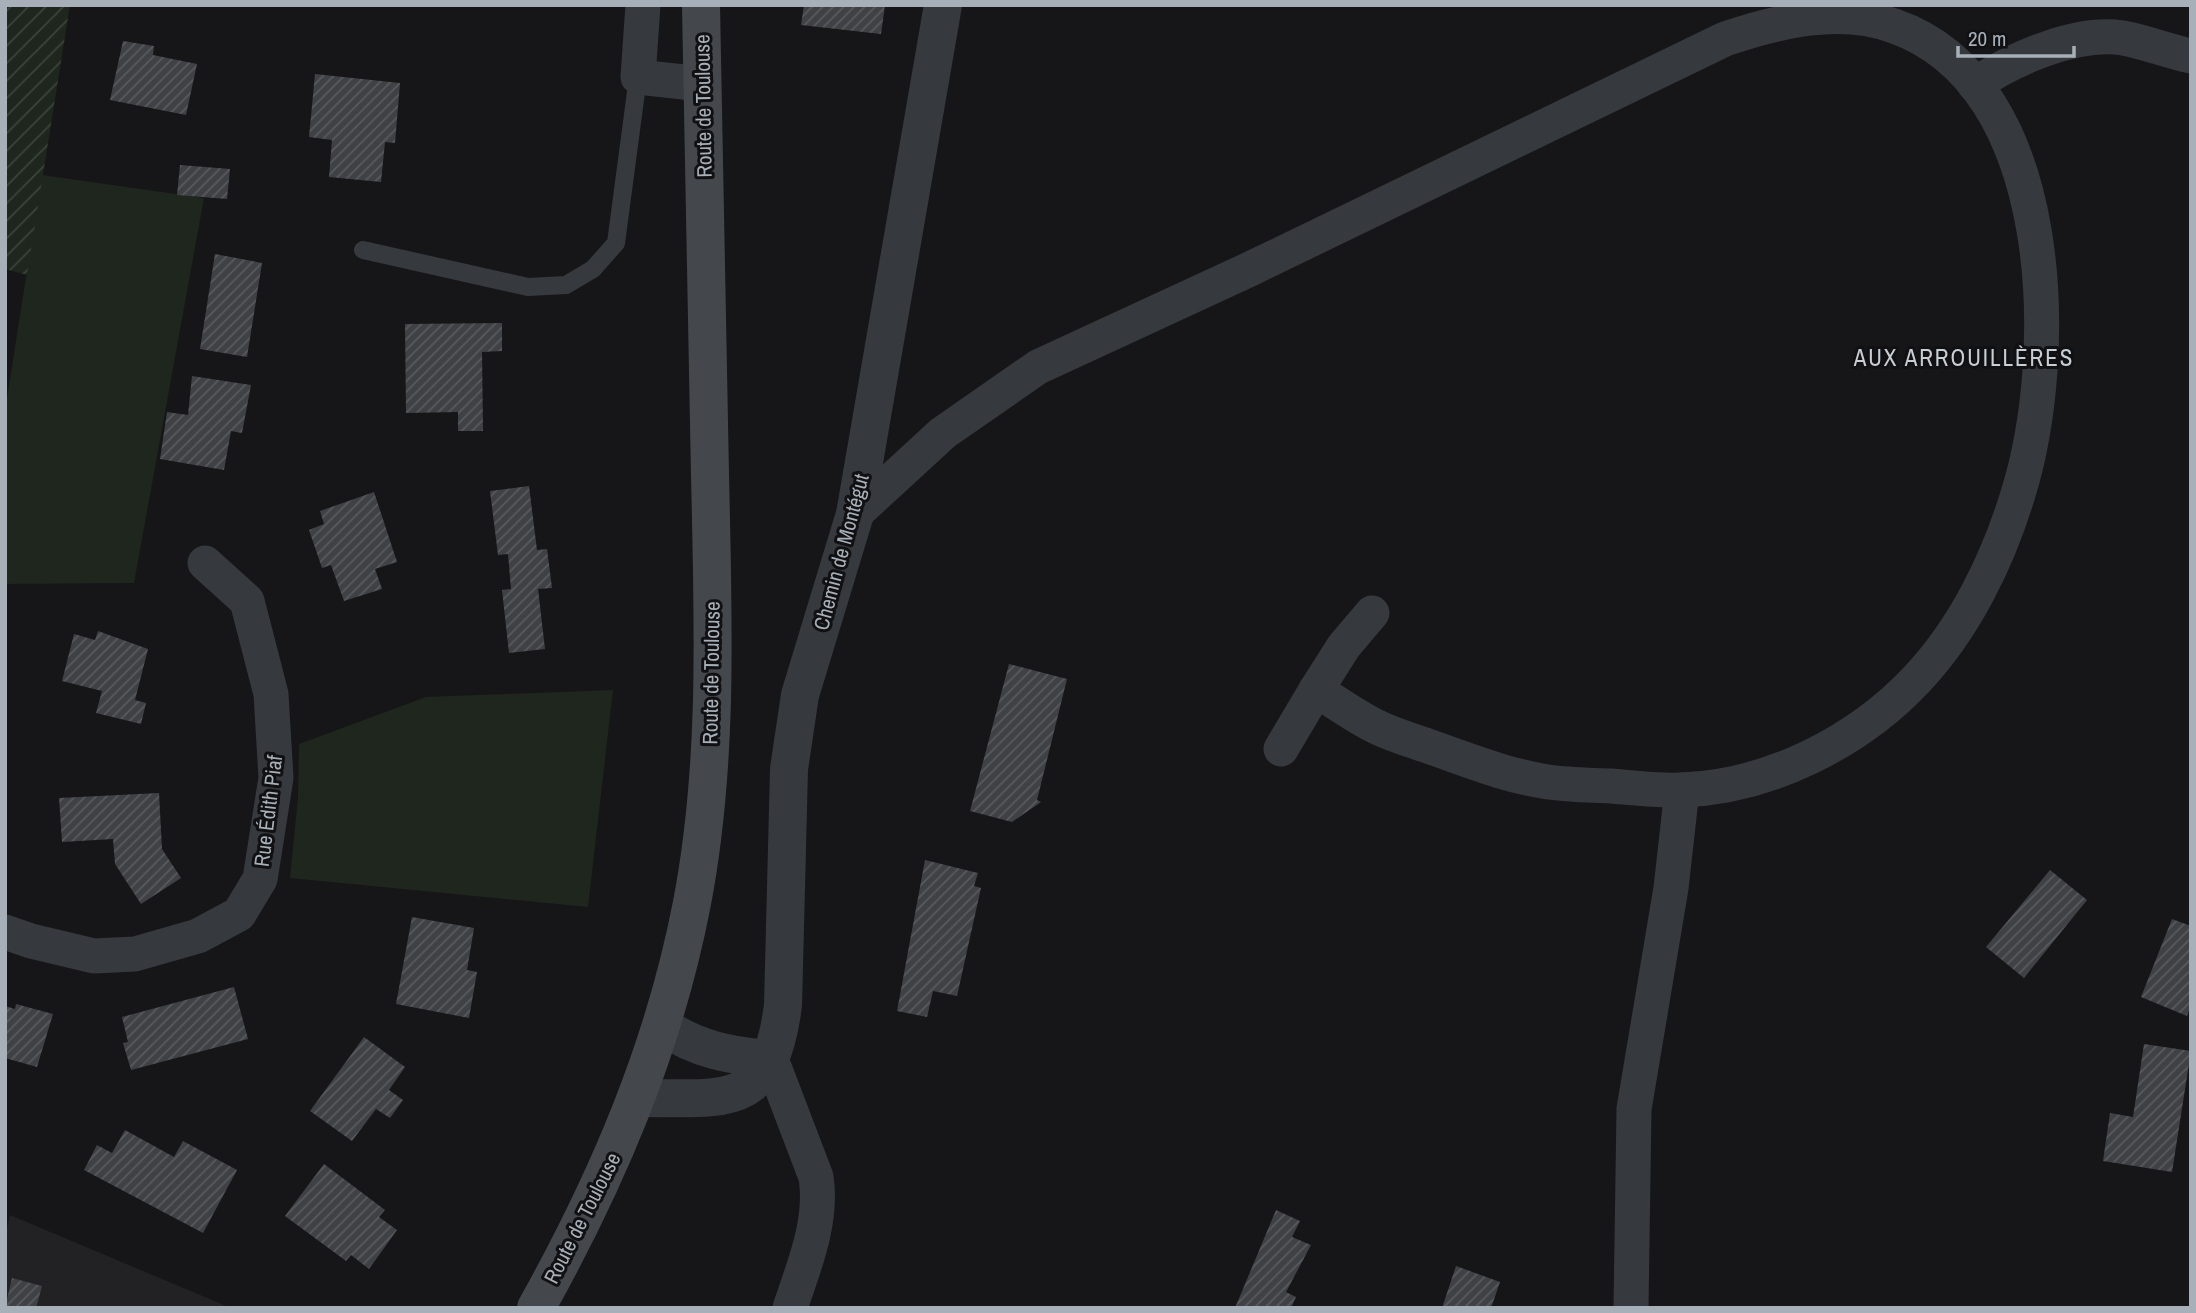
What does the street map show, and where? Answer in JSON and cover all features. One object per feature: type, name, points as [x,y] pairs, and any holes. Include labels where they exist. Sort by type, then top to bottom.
[{"type":"main road","name":"Route de Toulouse","points":[[536,1308],[580,1230],[638,1098],[662,1026],[692,902],[709,764],[714,644],[701,5]]},
{"type":"street","points":[[643,5],[638,77],[702,84]]},
{"type":"street","name":"Chemin de Montégut","points":[[638,1098],[699,1098],[737,1094],[754,1082],[771,1059],[779,1036],[783,1005],[789,769],[800,695],[855,514],[943,5]]},
{"type":"street","points":[[855,514],[943,433],[1038,366],[1250,269],[1695,52],[1760,27],[1829,17],[1892,24],[1917,35],[1948,55],[1975,85],[1998,120],[2016,162],[2029,210],[2039,271],[2041,380],[2032,438],[2018,494],[1998,548],[1970,605],[1944,647],[1916,680],[1877,715],[1842,740],[1761,776],[1682,790],[1548,782],[1502,772],[1377,727],[1316,691]]},
{"type":"street","points":[[1975,85],[2022,58],[2092,39],[2121,38],[2191,56]]},
{"type":"street","name":"Rue Édith Piaf","points":[[5,932],[94,956],[135,954],[198,936],[239,914],[260,879],[276,778],[271,694],[247,601],[205,564]]},
{"type":"street","points":[[1281,749],[1344,646],[1372,613]]},
{"type":"street","points":[[1631,1308],[1634,1110],[1671,888],[1682,790]]},
{"type":"street","points":[[662,1026],[685,1042],[713,1052],[771,1059],[816,1177],[819,1197],[805,1262],[790,1308]]},
{"type":"lane","points":[[363,250],[528,287],[566,285],[593,269],[616,243],[638,77]]},
{"type":"shaded area","points":[[5,5],[70,5],[27,275],[5,269]]},
{"type":"shaded area","points":[[42,175],[204,198],[134,583],[5,584],[5,411]]},
{"type":"shaded area","points":[[613,690],[588,907],[290,878],[298,797],[299,744],[426,697]]},
{"type":"shaded area","points":[[10,1215],[231,1308],[5,1308],[5,1236]]},
{"type":"building","points":[[804,5],[885,5],[881,34],[801,25]]},
{"type":"building","points":[[123,41],[154,46],[153,55],[197,64],[186,115],[110,100]]},
{"type":"building","points":[[315,74],[400,83],[395,143],[385,142],[381,182],[329,177],[332,140],[309,137]]},
{"type":"building","points":[[180,165],[230,169],[227,199],[177,195]]},
{"type":"building","points":[[215,254],[262,263],[247,357],[200,349]]},
{"type":"building","points":[[502,323],[502,351],[482,352],[483,431],[458,431],[458,412],[406,413],[405,324]]},
{"type":"building","points":[[192,376],[251,385],[242,433],[231,431],[224,470],[160,459],[167,412],[188,415]]},
{"type":"building","points":[[529,486],[537,550],[547,549],[552,588],[538,589],[545,649],[509,653],[502,590],[511,589],[508,554],[498,555],[490,491]]},
{"type":"building","points":[[374,492],[397,562],[375,569],[382,589],[344,601],[331,565],[322,568],[309,530],[324,524],[320,511]]},
{"type":"building","points":[[98,631],[148,649],[135,700],[146,703],[141,724],[96,713],[102,691],[62,681],[74,634],[95,640]]},
{"type":"building","points":[[1009,664],[1067,679],[1037,800],[1041,802],[1012,822],[970,811]]},
{"type":"building","points":[[159,793],[162,849],[181,878],[141,904],[115,864],[113,839],[62,842],[59,798]]},
{"type":"building","points":[[925,860],[978,873],[974,886],[981,888],[957,996],[933,991],[927,1017],[897,1011]]},
{"type":"building","points":[[2050,870],[2087,900],[2024,978],[1986,947]]},
{"type":"building","points":[[412,917],[474,928],[467,970],[477,972],[469,1018],[396,1004]]},
{"type":"building","points":[[2172,919],[2191,926],[2191,1005],[2187,1016],[2141,997]]},
{"type":"building","points":[[234,987],[248,1039],[131,1070],[123,1043],[128,1042],[122,1017]]},
{"type":"building","points":[[16,1004],[53,1014],[37,1067],[5,1058],[5,1006],[15,1009]]},
{"type":"building","points":[[364,1037],[405,1067],[389,1090],[403,1100],[390,1118],[376,1109],[352,1141],[310,1111]]},
{"type":"building","points":[[2144,1044],[2191,1051],[2172,1172],[2103,1161],[2110,1113],[2133,1117]]},
{"type":"building","points":[[125,1130],[174,1157],[183,1141],[237,1170],[203,1233],[84,1170],[97,1145],[112,1153]]},
{"type":"building","points":[[324,1164],[385,1210],[379,1217],[397,1230],[369,1269],[351,1255],[346,1261],[285,1216]]},
{"type":"building","points":[[1276,1210],[1300,1221],[1292,1237],[1311,1245],[1286,1292],[1296,1297],[1291,1308],[1235,1308]]},
{"type":"building","points":[[1456,1266],[1500,1282],[1491,1308],[1442,1308]]},
{"type":"building","points":[[12,1278],[42,1286],[36,1308],[5,1308]]},
{"type":"district","name":"AUX ARROUILLÈRES","points":[[1964,357]]}]
